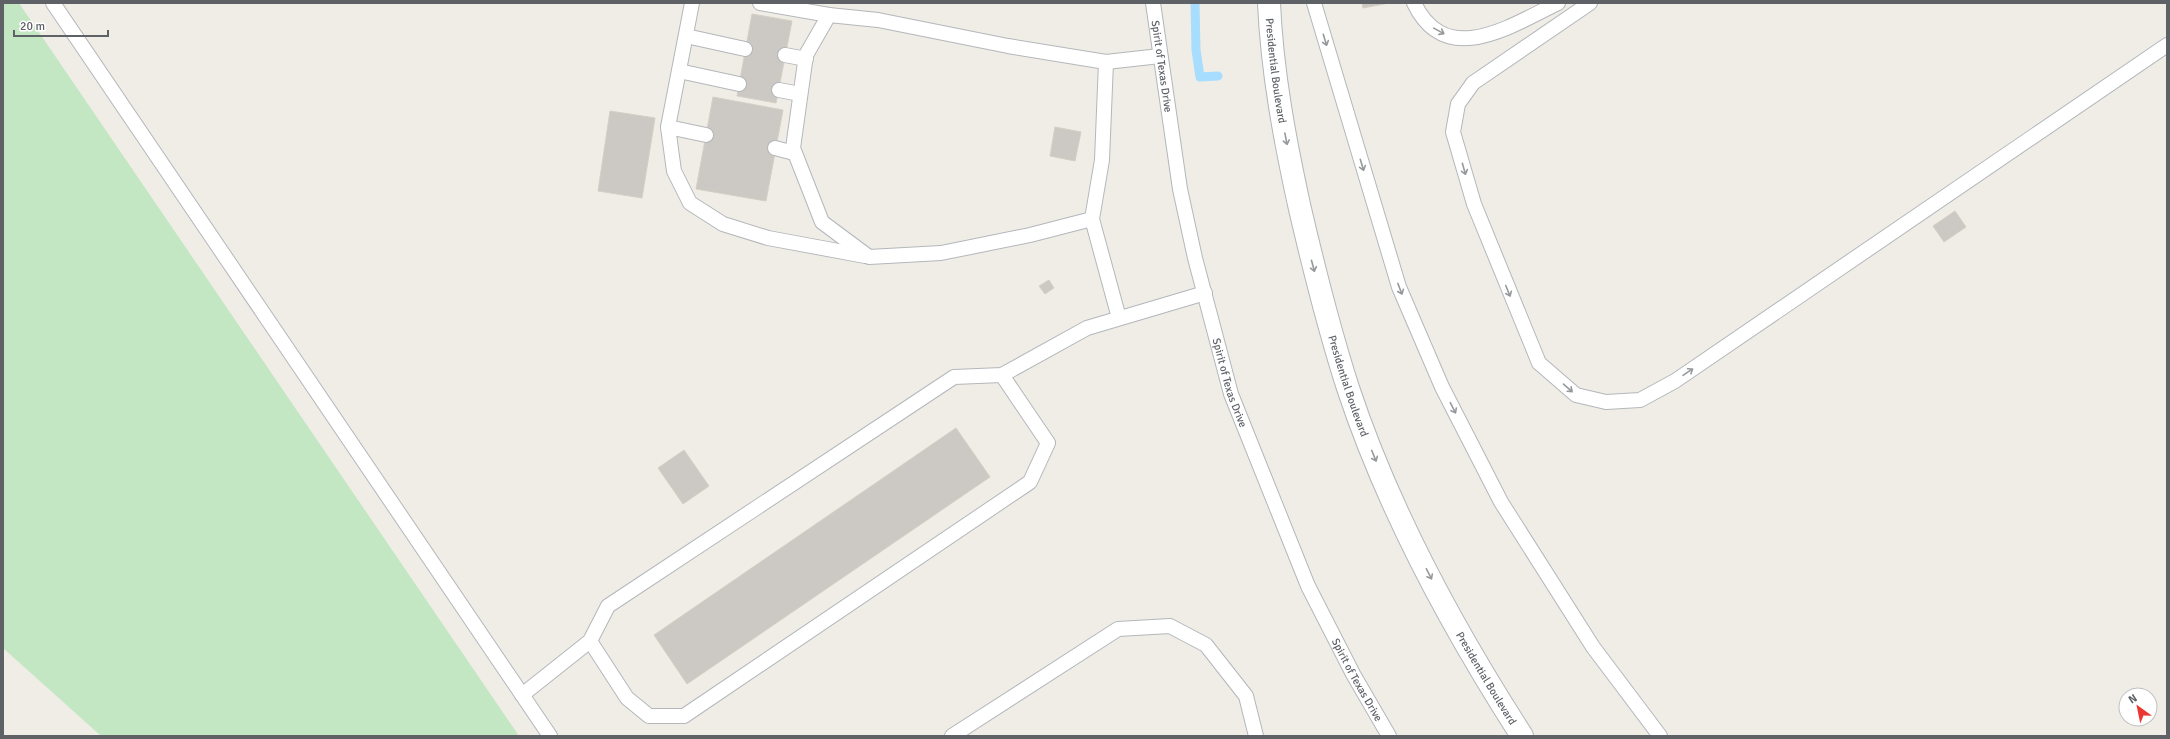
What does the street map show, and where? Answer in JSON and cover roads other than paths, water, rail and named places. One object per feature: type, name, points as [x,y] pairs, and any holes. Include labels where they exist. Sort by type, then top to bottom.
[{"type":"main road","name":"Presidential Boulevard","points":[[1269,3],[1271,41],[1294,182],[1316,274],[1348,388],[1373,455],[1402,521],[1440,594],[1522,736]]},
{"type":"lane","points":[[53,3],[550,736]]},
{"type":"lane","points":[[692,3],[668,126],[674,171],[690,202],[723,224],[768,238],[869,257],[941,253],[1030,235],[1092,219]]},
{"type":"lane","points":[[760,3],[829,16],[878,20],[1008,46],[1106,62],[1160,56]]},
{"type":"lane","name":"Spirit of Texas Drive","points":[[1153,3],[1180,189],[1231,394],[1308,586],[1352,674],[1389,736]]},
{"type":"lane","points":[[1314,3],[1399,287],[1442,387],[1501,502],[1593,646],[1660,736]]},
{"type":"lane","points":[[1414,3],[1419,14],[1429,25],[1440,33],[1456,39],[1476,38],[1496,33],[1558,3]]},
{"type":"lane","points":[[1590,3],[1474,83],[1458,104],[1453,132],[1474,204],[1539,363],[1576,395],[1606,402],[1640,400],[1675,381],[2167,46]]},
{"type":"lane","points":[[829,16],[806,54],[793,148],[822,222],[869,257]]},
{"type":"lane","points":[[686,36],[745,49]]},
{"type":"lane","points":[[785,55],[806,59]]},
{"type":"lane","points":[[1106,62],[1102,160],[1092,219],[1119,318]]},
{"type":"lane","points":[[679,71],[739,84]]},
{"type":"lane","points":[[779,90],[800,94]]},
{"type":"lane","points":[[668,126],[706,135]]},
{"type":"lane","points":[[775,148],[794,153]]},
{"type":"lane","points":[[522,694],[590,641],[608,606],[954,377],[1002,376],[1087,328],[1205,293]]},
{"type":"lane","points":[[590,641],[627,698],[650,716],[684,716],[1030,482],[1048,443],[1002,376]]},
{"type":"lane","points":[[952,736],[1118,628],[1170,626],[1206,646],[1246,696],[1256,736]]},
{"type":"waterway","points":[[1195,3],[1196,50],[1200,77],[1218,76]]}]
